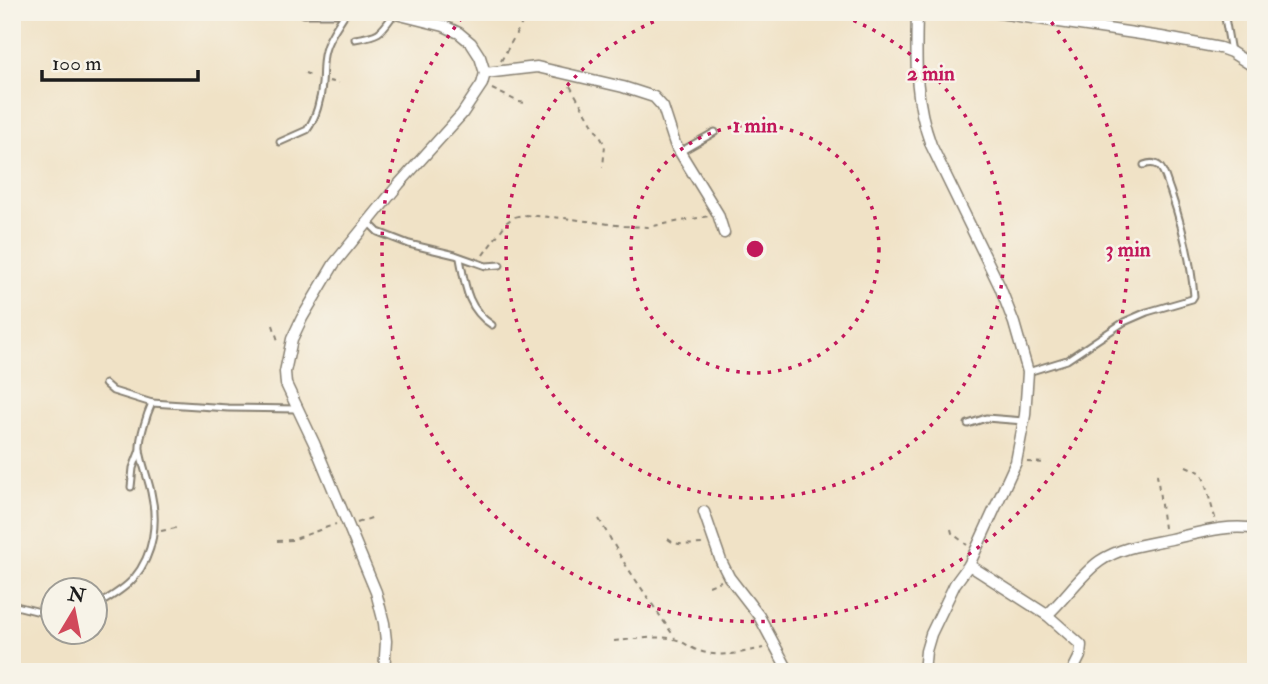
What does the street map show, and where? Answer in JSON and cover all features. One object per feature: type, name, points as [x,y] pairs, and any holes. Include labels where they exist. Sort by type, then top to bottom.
[{"type":"street","points":[[992,12],[1220,48],[1256,68]]},
{"type":"street","points":[[391,13],[444,26],[459,33],[471,43],[490,72]]},
{"type":"street","points":[[917,13],[916,79],[926,131],[1000,287],[1028,372],[1024,421],[1016,462],[969,565],[956,584],[931,634],[924,672]]},
{"type":"street","points":[[490,72],[537,67],[623,86],[654,97],[663,107],[675,144],[718,214],[724,233]]},
{"type":"street","points":[[384,672],[385,632],[376,592],[349,523],[286,384],[287,359],[292,339],[334,264],[367,221],[462,114],[490,72]]},
{"type":"street","points":[[704,512],[714,544],[729,577],[759,616],[789,672]]},
{"type":"street","points":[[1048,615],[1097,563],[1114,554],[1138,545],[1218,528],[1256,529]]},
{"type":"street","points":[[969,565],[1048,615],[1081,645],[1080,656],[1072,672]]},
{"type":"lane","points":[[1224,12],[1231,52]]},
{"type":"lane","points":[[280,142],[307,131],[310,127],[322,86],[325,50],[345,13],[304,14]]},
{"type":"lane","points":[[355,39],[381,32],[391,13]]},
{"type":"lane","points":[[680,152],[715,132]]},
{"type":"lane","points":[[1028,372],[1067,360],[1124,322],[1147,312],[1192,299],[1194,296],[1187,248],[1165,174],[1157,164],[1144,165]]},
{"type":"lane","points":[[367,221],[378,232],[388,236],[486,266],[500,265]]},
{"type":"lane","points":[[460,258],[472,306],[479,316],[492,325]]},
{"type":"lane","points":[[105,384],[113,391],[152,403],[298,409]]},
{"type":"lane","points":[[131,486],[133,468],[152,403]]},
{"type":"lane","points":[[968,424],[986,418],[1024,421]]},
{"type":"lane","points":[[108,597],[133,580],[152,544],[152,493],[140,450]]},
{"type":"lane","points":[[12,605],[38,612]]},
{"type":"path","points":[[883,14],[917,13]]},
{"type":"path","points":[[490,72],[522,23]]},
{"type":"path","points":[[562,73],[605,145],[603,167]]},
{"type":"path","points":[[482,84],[526,103]]},
{"type":"path","points":[[12,108],[19,106]]},
{"type":"path","points":[[475,263],[514,216],[564,218],[648,228],[718,214]]},
{"type":"path","points":[[273,325],[287,359]]},
{"type":"path","points":[[1016,462],[1046,463]]},
{"type":"path","points":[[1186,466],[1202,474],[1218,528]]},
{"type":"path","points":[[1157,474],[1166,540]]},
{"type":"path","points":[[277,541],[292,540],[374,517]]},
{"type":"path","points":[[599,519],[625,564],[675,639]]},
{"type":"path","points":[[153,533],[180,527]]},
{"type":"path","points":[[951,529],[955,536],[975,551]]},
{"type":"path","points":[[668,539],[677,544],[714,544]]},
{"type":"path","points":[[709,586],[729,577]]},
{"type":"path","points":[[614,641],[675,639],[697,650],[729,655],[775,645]]}]
